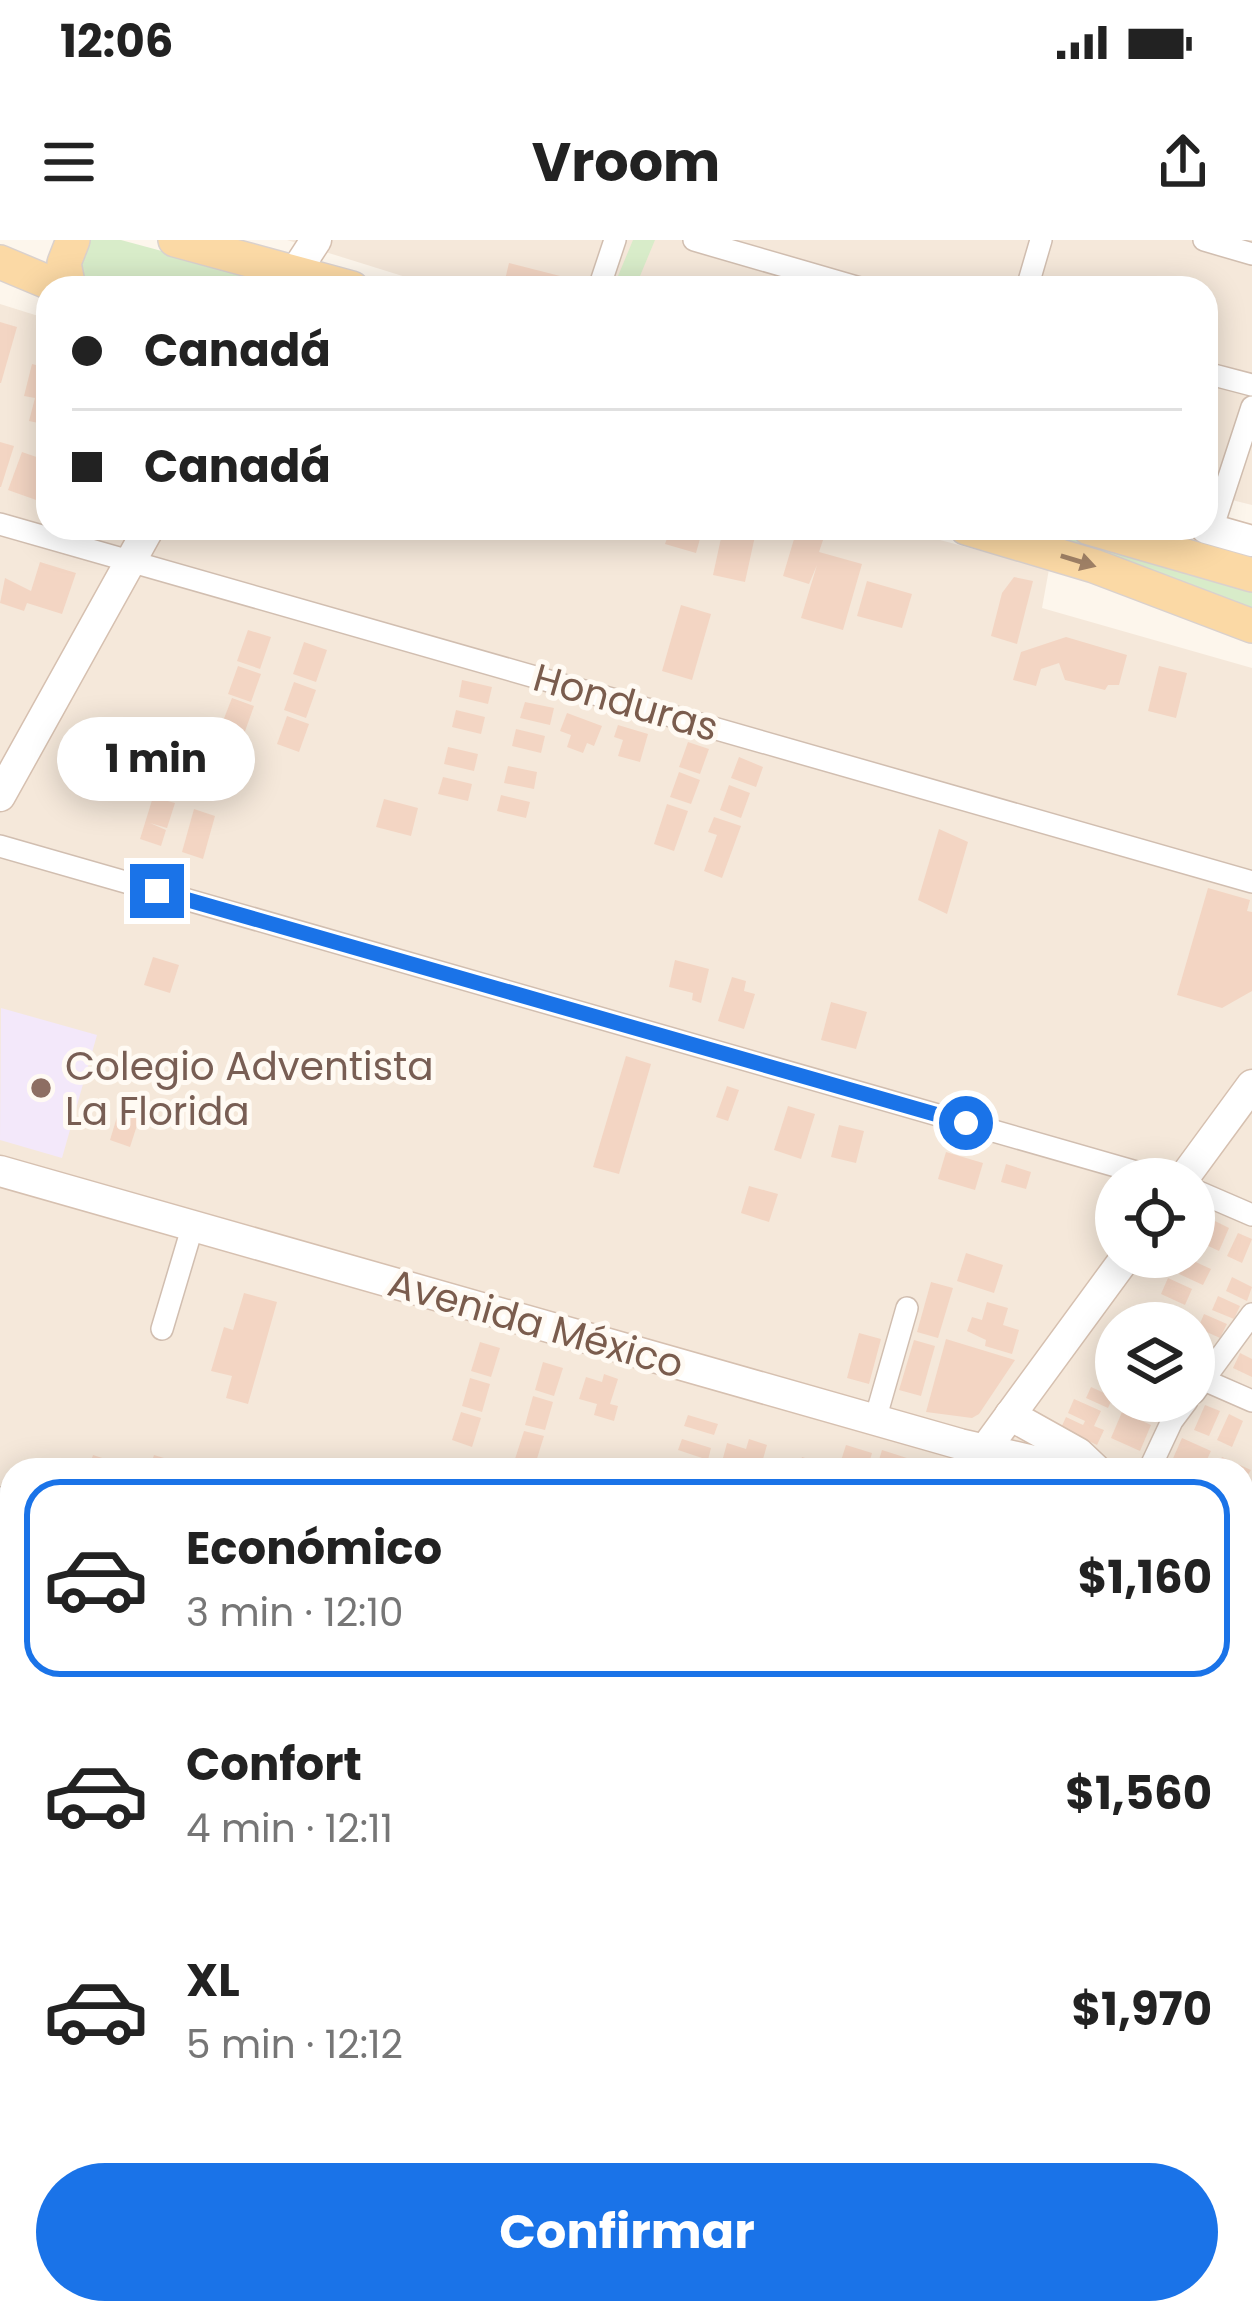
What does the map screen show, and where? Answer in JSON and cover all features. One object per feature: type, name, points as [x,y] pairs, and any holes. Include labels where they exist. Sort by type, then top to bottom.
[{"type":"main road","points":[[65,276],[73,240]]},
{"type":"main road","points":[[175,240],[282,276]]},
{"type":"main road","points":[[0,262],[36,276]]},
{"type":"main road","points":[[1005,540],[1126,577],[1252,626]]},
{"type":"main road","points":[[1131,540],[1252,575]]},
{"type":"street","points":[[293,276],[316,240]]},
{"type":"street","points":[[603,276],[615,240]]},
{"type":"street","points":[[694,240],[818,276]]},
{"type":"street","points":[[1030,276],[1041,240]]},
{"type":"street","points":[[1204,240],[1252,254]]},
{"type":"street","points":[[1218,376],[1252,385]]},
{"type":"street","points":[[1218,503],[1252,407]]},
{"type":"street","name":"Honduras","points":[[0,524],[36,534]]},
{"type":"street","points":[[1218,532],[1252,541]]},
{"type":"street","name":"Honduras","points":[[58,540],[1252,882]]},
{"type":"street","points":[[0,796],[142,540]]},
{"type":"street","points":[[0,846],[1095,1160]]},
{"type":"street","points":[[1198,1158],[1252,1085]]},
{"type":"street","name":"Avenida México","points":[[0,1171],[875,1420],[972,1458]]},
{"type":"street","points":[[1215,1199],[1252,1216]]},
{"type":"street","points":[[162,1329],[193,1226]]},
{"type":"street","points":[[978,1458],[1111,1278]]},
{"type":"street","points":[[875,1420],[908,1308]]},
{"type":"street","points":[[1215,1365],[1252,1314]]},
{"type":"street","points":[[1215,1391],[1252,1401]]},
{"type":"street","points":[[1010,1415],[1082,1458]]},
{"type":"street","points":[[1155,1458],[1172,1422]]},
{"type":"shaded area","points":[[287,240],[1252,240],[1252,505],[1218,500],[1218,276],[402,276]]},
{"type":"shaded area","points":[[0,304],[36,315],[36,540],[940,540],[1049,569],[1042,608],[1252,668],[1252,1458],[0,1458]]},
{"type":"shaded area","name":"Colegio Adventista La Florida","points":[[1,1008],[97,1035],[62,1158],[0,1140]]},
{"type":"green space","points":[[88,240],[121,240],[254,276],[83,276],[78,247]]},
{"type":"green space","points":[[633,240],[655,240],[640,276],[618,276]]},
{"type":"green space","points":[[1026,540],[1075,540],[1252,589],[1252,616]]},
{"type":"building","points":[[509,263],[560,276],[506,276]]},
{"type":"building","points":[[0,322],[17,327],[1,383],[0,383]]},
{"type":"building","points":[[32,364],[36,365],[36,422],[29,421],[35,398],[24,396]]},
{"type":"building","points":[[0,442],[14,446],[1,487],[0,487]]},
{"type":"building","points":[[22,452],[36,457],[36,500],[8,490]]},
{"type":"building","points":[[666,540],[700,540],[696,553],[665,544]]},
{"type":"building","points":[[721,540],[754,540],[745,582],[713,575]]},
{"type":"building","points":[[794,540],[823,540],[819,552],[862,564],[843,630],[801,618],[817,565],[809,584],[783,576]]},
{"type":"building","points":[[40,562],[76,573],[62,614],[27,603],[24,611],[0,603],[5,578],[31,591]]},
{"type":"building","points":[[1014,577],[1033,581],[1017,644],[991,636],[1002,593]]},
{"type":"building","points":[[867,581],[912,594],[902,628],[857,616]]},
{"type":"building","points":[[681,605],[711,614],[692,680],[662,671]]},
{"type":"building","points":[[248,630],[271,637],[260,669],[237,661]]},
{"type":"building","points":[[1066,637],[1127,655],[1119,685],[1108,685],[1105,690],[1065,680],[1059,663],[1041,669],[1036,686],[1013,680],[1021,652]]},
{"type":"building","points":[[304,642],[327,650],[316,682],[293,674]]},
{"type":"building","points":[[238,666],[261,674],[251,702],[228,694]]},
{"type":"building","points":[[1159,666],[1187,673],[1176,718],[1148,711]]},
{"type":"building","points":[[462,680],[492,687],[488,704],[459,697]]},
{"type":"building","points":[[294,682],[316,690],[306,718],[284,710]]},
{"type":"building","points":[[232,698],[254,706],[244,734],[221,726]]},
{"type":"building","points":[[525,702],[554,708],[550,725],[520,718]]},
{"type":"building","points":[[456,710],[485,717],[481,734],[452,727]]},
{"type":"building","points":[[567,713],[602,726],[594,746],[587,743],[583,753],[567,747],[571,735],[560,731]]},
{"type":"building","points":[[287,716],[309,724],[299,752],[277,744]]},
{"type":"building","points":[[618,725],[648,734],[640,762],[618,756],[623,740],[614,737]]},
{"type":"building","points":[[516,729],[545,736],[541,753],[512,746]]},
{"type":"building","points":[[172,734],[193,740],[186,765],[164,759]]},
{"type":"building","points":[[688,742],[709,749],[700,774],[679,767]]},
{"type":"building","points":[[212,745],[234,752],[221,794],[200,788]]},
{"type":"building","points":[[448,747],[478,754],[474,771],[444,764]]},
{"type":"building","points":[[739,757],[763,767],[756,787],[731,778]]},
{"type":"building","points":[[163,761],[185,768],[179,784],[158,777]]},
{"type":"building","points":[[508,766],[537,772],[534,789],[504,783]]},
{"type":"building","points":[[679,772],[700,780],[691,804],[670,797]]},
{"type":"building","points":[[443,777],[472,784],[468,801],[438,794]]},
{"type":"building","points":[[729,785],[750,793],[741,818],[720,810]]},
{"type":"building","points":[[501,795],[530,802],[526,818],[497,811]]},
{"type":"building","points":[[153,797],[175,803],[167,828],[150,823],[166,830],[161,846],[140,839]]},
{"type":"building","points":[[384,799],[418,808],[411,836],[376,827]]},
{"type":"building","points":[[667,804],[688,811],[674,851],[654,844]]},
{"type":"building","points":[[194,809],[215,816],[203,859],[182,852]]},
{"type":"building","points":[[714,817],[741,826],[722,878],[704,871],[717,835],[708,832]]},
{"type":"building","points":[[939,829],[968,842],[947,914],[918,900]]},
{"type":"building","points":[[1208,888],[1250,900],[1247,911],[1252,912],[1252,991],[1222,1008],[1177,995]]},
{"type":"building","points":[[153,957],[179,965],[170,993],[144,985]]},
{"type":"building","points":[[675,960],[709,969],[701,1003],[692,1000],[693,993],[669,987]]},
{"type":"building","points":[[732,977],[746,981],[744,991],[755,994],[744,1029],[718,1021]]},
{"type":"building","points":[[831,1002],[867,1012],[856,1049],[821,1040]]},
{"type":"building","points":[[626,1056],[651,1064],[619,1174],[593,1167]]},
{"type":"building","points":[[727,1086],[739,1090],[728,1121],[716,1117]]},
{"type":"building","points":[[788,1106],[815,1114],[801,1159],[774,1150]]},
{"type":"building","points":[[120,1107],[141,1113],[130,1147],[110,1140]]},
{"type":"building","points":[[839,1125],[864,1131],[856,1163],[831,1157]]},
{"type":"building","points":[[946,1152],[983,1163],[975,1190],[938,1179]]},
{"type":"building","points":[[1006,1164],[1031,1172],[1026,1189],[1001,1182]]},
{"type":"building","points":[[749,1186],[778,1194],[769,1222],[741,1213]]},
{"type":"building","points":[[1215,1221],[1229,1228],[1219,1251],[1215,1249]]},
{"type":"building","points":[[1238,1233],[1252,1239],[1242,1263],[1227,1256]]},
{"type":"building","points":[[966,1253],[1003,1265],[994,1293],[957,1281]]},
{"type":"building","points":[[1232,1277],[1252,1287],[1247,1301],[1226,1291]]},
{"type":"building","points":[[1168,1278],[1192,1289],[1186,1302],[1161,1294]]},
{"type":"building","points":[[931,1282],[953,1288],[938,1338],[917,1332]]},
{"type":"building","points":[[244,1293],[277,1302],[248,1404],[226,1398],[232,1376],[211,1371],[224,1327],[233,1330]]},
{"type":"building","points":[[1218,1296],[1240,1306],[1234,1319],[1215,1311]]},
{"type":"building","points":[[987,1302],[1008,1308],[1003,1325],[1019,1330],[1012,1354],[985,1346],[986,1340],[967,1331],[972,1317],[982,1320]]},
{"type":"building","points":[[1215,1319],[1227,1324],[1220,1338],[1215,1336]]},
{"type":"building","points":[[859,1333],[881,1339],[869,1384],[847,1378]]},
{"type":"building","points":[[946,1339],[1015,1360],[972,1418],[926,1412]]},
{"type":"building","points":[[914,1340],[935,1346],[921,1396],[899,1390]]},
{"type":"building","points":[[480,1342],[500,1348],[491,1377],[471,1371]]},
{"type":"building","points":[[1240,1353],[1252,1359],[1252,1377],[1233,1368]]},
{"type":"building","points":[[543,1362],[563,1368],[554,1396],[535,1390]]},
{"type":"building","points":[[604,1374],[618,1379],[610,1404],[618,1406],[614,1421],[594,1415],[597,1404],[579,1399],[586,1377],[602,1382]]},
{"type":"building","points":[[470,1378],[490,1384],[482,1412],[462,1406]]},
{"type":"building","points":[[533,1396],[553,1402],[545,1430],[525,1425]]},
{"type":"building","points":[[1074,1399],[1095,1408],[1094,1426],[1104,1430],[1097,1445],[1061,1428],[1066,1417],[1083,1425],[1085,1421],[1068,1413]]},
{"type":"building","points":[[1215,1409],[1220,1411],[1209,1436],[1194,1430],[1198,1422],[1215,1422]]},
{"type":"building","points":[[461,1412],[481,1418],[472,1447],[452,1440]]},
{"type":"building","points":[[1229,1414],[1243,1421],[1232,1447],[1217,1440]]},
{"type":"building","points":[[688,1415],[718,1424],[714,1435],[684,1426]]},
{"type":"building","points":[[1118,1422],[1151,1425],[1140,1451],[1111,1438]]},
{"type":"building","points":[[524,1431],[544,1436],[537,1458],[515,1458]]},
{"type":"building","points":[[1182,1438],[1211,1451],[1208,1458],[1173,1458]]},
{"type":"building","points":[[682,1439],[711,1448],[708,1458],[678,1450]]},
{"type":"building","points":[[749,1439],[767,1445],[763,1458],[723,1458],[727,1443],[746,1449]]},
{"type":"building","points":[[846,1445],[872,1453],[871,1458],[842,1458]]},
{"type":"building","points":[[882,1450],[907,1458],[880,1458]]},
{"type":"place","name":"Colegio Adventista La Florida","points":[[41,1088]]},
{"type":"route","points":[[157,891],[966,1123]]}]
